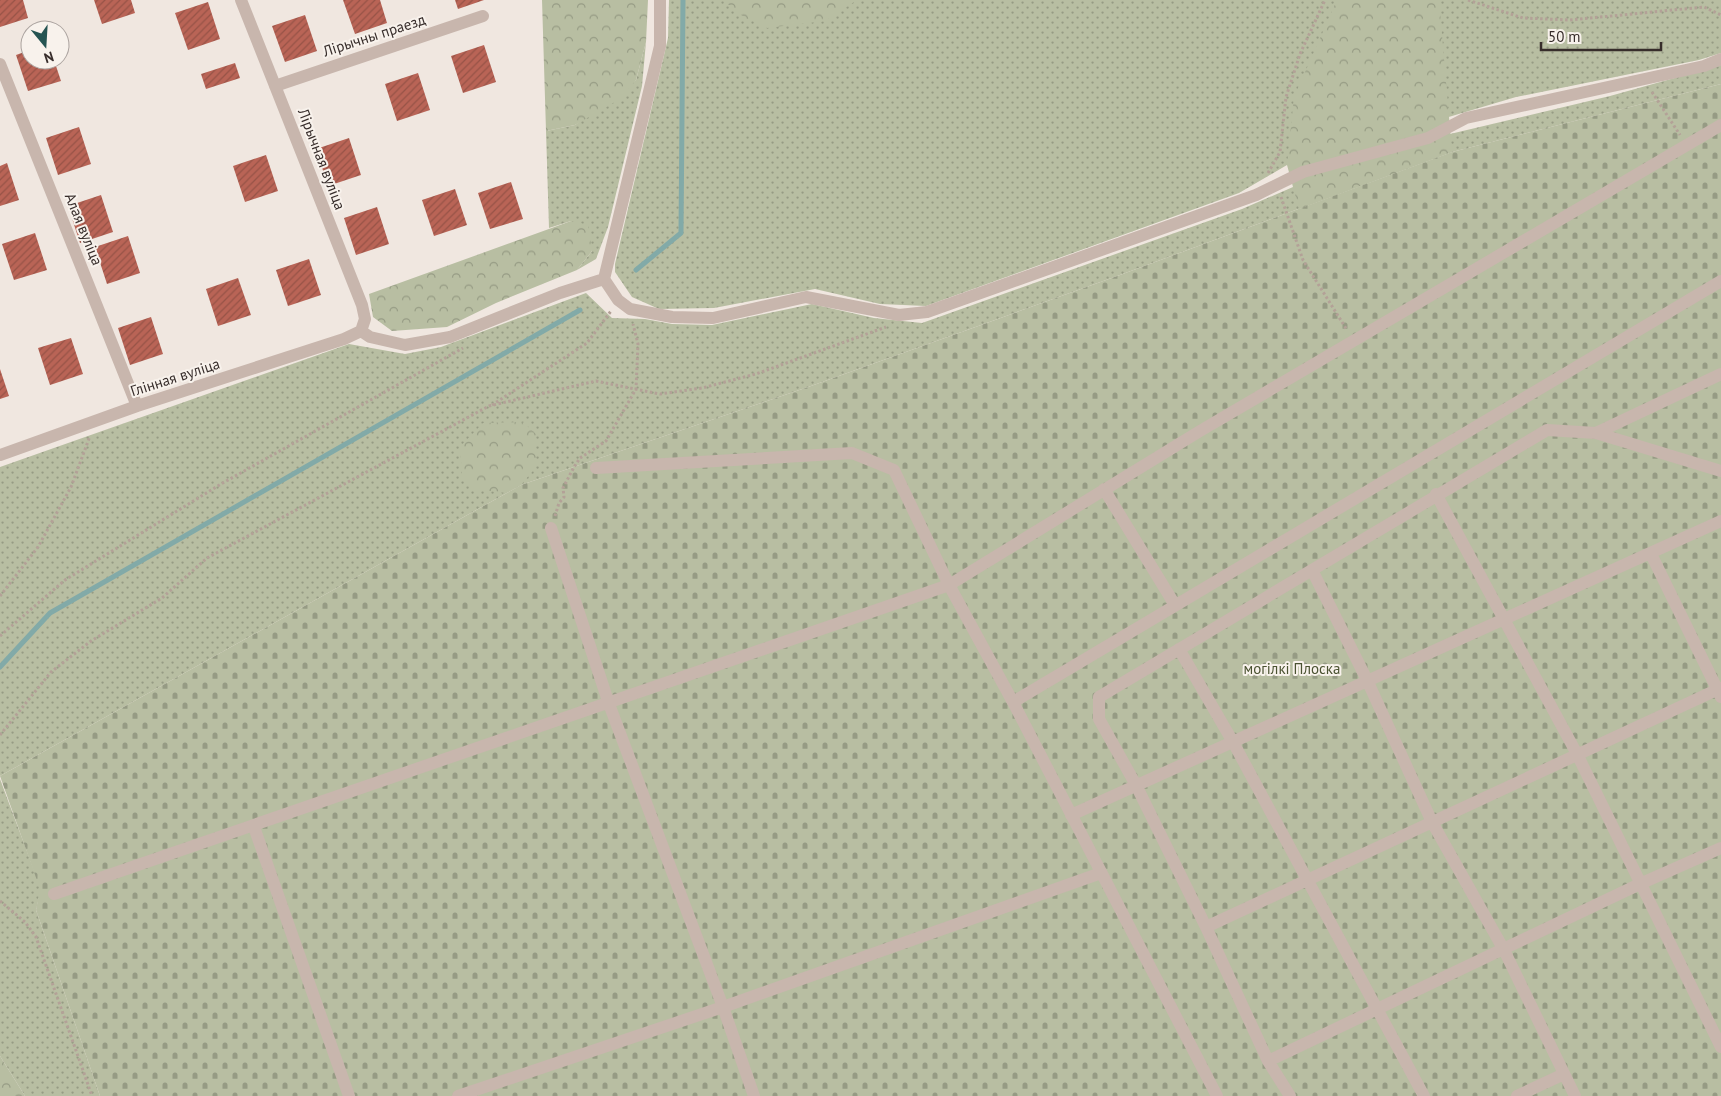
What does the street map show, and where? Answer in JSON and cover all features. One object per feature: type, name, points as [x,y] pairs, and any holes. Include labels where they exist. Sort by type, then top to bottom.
[{"type":"street","name":"Лірычная вуліца","points":[[240,0],[362,305],[365,319],[360,331]]},
{"type":"street","points":[[660,0],[660,46],[604,279],[618,300],[630,309],[672,316],[713,318],[806,296],[899,315],[927,312],[1256,195],[1303,172],[1428,138],[1466,118],[1704,66],[1721,59]]},
{"type":"street","name":"Лірычны праезд","points":[[276,86],[483,16]]},
{"type":"street","name":"Алая вуліца","points":[[0,64],[137,406]]},
{"type":"street","points":[[54,894],[254,827],[949,585],[1354,341],[1721,125]]},
{"type":"street","points":[[360,331],[370,337],[405,345],[450,337],[560,293],[604,279]]},
{"type":"street","points":[[1013,702],[1721,281]]},
{"type":"street","name":"Глінная вуліца","points":[[0,455],[137,406],[344,338],[360,331]]},
{"type":"street","points":[[1596,432],[1721,374]]},
{"type":"street","points":[[1290,1096],[1268,1061],[1206,927],[1136,786],[1099,719],[1099,697],[1436,494],[1547,430],[1596,432],[1721,471]]},
{"type":"street","points":[[596,468],[852,453],[894,470],[949,585],[1013,702],[1217,1096]]},
{"type":"street","points":[[1104,490],[1174,605]]},
{"type":"street","points":[[1436,494],[1577,754],[1721,1047]]},
{"type":"street","points":[[1071,816],[1504,618],[1651,554],[1721,520]]},
{"type":"street","points":[[551,528],[609,704],[723,1007],[754,1096]]},
{"type":"street","points":[[1206,927],[1577,754],[1720,691],[1651,554]]},
{"type":"street","points":[[1312,570],[1367,680],[1432,822],[1504,950],[1575,1096]]},
{"type":"street","points":[[1179,649],[1233,742],[1424,1096]]},
{"type":"street","points":[[254,827],[348,1096]]},
{"type":"street","points":[[1268,1061],[1642,883],[1721,848]]},
{"type":"street","points":[[458,1096],[723,1007],[1101,873]]},
{"type":"street","points":[[1517,1096],[1564,1074]]},
{"type":"path","points":[[1256,195],[1280,152],[1286,97],[1300,54],[1325,0]]},
{"type":"path","points":[[1468,0],[1523,18],[1570,20],[1704,7],[1721,15]]},
{"type":"path","points":[[1643,79],[1659,100],[1686,146]]},
{"type":"path","points":[[1278,184],[1286,214],[1303,260],[1354,341]]},
{"type":"path","points":[[0,735],[51,672],[91,641],[162,598],[207,558],[489,406],[587,343],[602,326],[618,300]]},
{"type":"path","points":[[630,309],[638,344],[636,389]]},
{"type":"path","points":[[489,406],[596,381],[660,394],[702,388],[756,374],[891,325]]},
{"type":"path","points":[[0,636],[64,580],[220,484],[459,352],[466,345]]},
{"type":"path","points":[[0,596],[38,547],[71,487],[96,422]]},
{"type":"path","points":[[0,900],[25,922],[36,937],[92,1096]]},
{"type":"green space","points":[[542,0],[648,0],[646,42],[636,80],[620,99],[575,125],[546,131]]},
{"type":"green space","points":[[669,0],[1721,0],[1721,53],[1699,60],[1516,97],[1287,165],[1239,193],[926,306],[880,304],[815,289],[714,308],[659,309],[632,297],[615,272],[615,264],[668,38]]},
{"type":"green space","points":[[724,0],[857,0],[825,21],[767,28],[737,13]]},
{"type":"green space","points":[[1337,0],[1439,0],[1452,152],[1299,209],[1287,165],[1294,97]]},
{"type":"green space","points":[[646,42],[642,86],[608,227],[596,259],[577,270],[592,251],[571,221],[549,228],[546,131],[575,125],[636,80]]},
{"type":"green space","points":[[1721,65],[1721,84],[1452,152],[1120,275],[811,386],[521,485],[0,776],[0,467],[349,344],[405,354],[441,347],[586,293],[612,318],[645,319],[672,324],[712,325],[812,304],[874,318],[922,323],[1242,209],[1293,187],[1450,134],[1610,96]]},
{"type":"green space","name":"могілкі Плоска","points":[[1721,84],[1721,1096],[100,1096],[36,910],[40,889],[0,776],[521,485],[811,386],[1120,275],[1452,152]]},
{"type":"green space","points":[[571,221],[588,225],[592,251],[577,270],[496,303],[447,327],[392,331],[373,317],[369,294]]},
{"type":"green space","points":[[523,422],[536,434],[536,467],[521,485],[506,493],[475,489],[462,475],[460,447],[483,423]]},
{"type":"green space","points":[[0,779],[41,889],[36,910],[100,1096],[25,1096],[0,1056]]},
{"type":"green space","points":[[0,1056],[25,1096],[0,1096]]},
{"type":"building","points":[[0,0],[23,0],[28,18],[0,27]]},
{"type":"building","points":[[94,0],[131,0],[135,13],[102,24]]},
{"type":"building","points":[[343,0],[380,0],[387,23],[355,34]]},
{"type":"building","points":[[455,0],[484,0],[458,9]]},
{"type":"building","points":[[208,2],[220,39],[188,50],[175,13]]},
{"type":"building","points":[[305,15],[317,51],[285,62],[272,26]]},
{"type":"building","points":[[484,45],[496,82],[463,93],[451,56]]},
{"type":"building","points":[[20,54],[20,67],[16,55]]},
{"type":"building","points":[[235,63],[240,78],[206,89],[201,74]]},
{"type":"building","points":[[21,70],[57,70],[61,81],[28,91]]},
{"type":"building","points":[[418,73],[430,110],[397,121],[385,84]]},
{"type":"building","points":[[79,127],[91,164],[58,175],[46,138]]},
{"type":"building","points":[[349,138],[361,175],[328,186],[316,149]]},
{"type":"building","points":[[266,155],[278,191],[245,202],[233,166]]},
{"type":"building","points":[[7,163],[19,200],[0,206],[0,166]]},
{"type":"building","points":[[511,182],[523,219],[490,229],[478,193]]},
{"type":"building","points":[[455,189],[467,225],[434,236],[422,200]]},
{"type":"building","points":[[101,195],[113,232],[80,243],[68,206]]},
{"type":"building","points":[[377,207],[389,244],[356,255],[344,218]]},
{"type":"building","points":[[35,233],[47,270],[14,280],[2,244]]},
{"type":"building","points":[[128,236],[140,273],[107,284],[95,247]]},
{"type":"building","points":[[309,259],[321,295],[288,306],[276,270]]},
{"type":"building","points":[[238,278],[251,315],[218,326],[206,289]]},
{"type":"building","points":[[151,317],[163,354],[130,365],[118,328]]},
{"type":"building","points":[[71,338],[83,374],[50,385],[38,348]]},
{"type":"building","points":[[0,369],[9,396],[0,399]]},
{"type":"waterway","points":[[636,270],[681,233],[683,0]]},
{"type":"waterway","points":[[0,667],[50,613],[580,310]]}]
